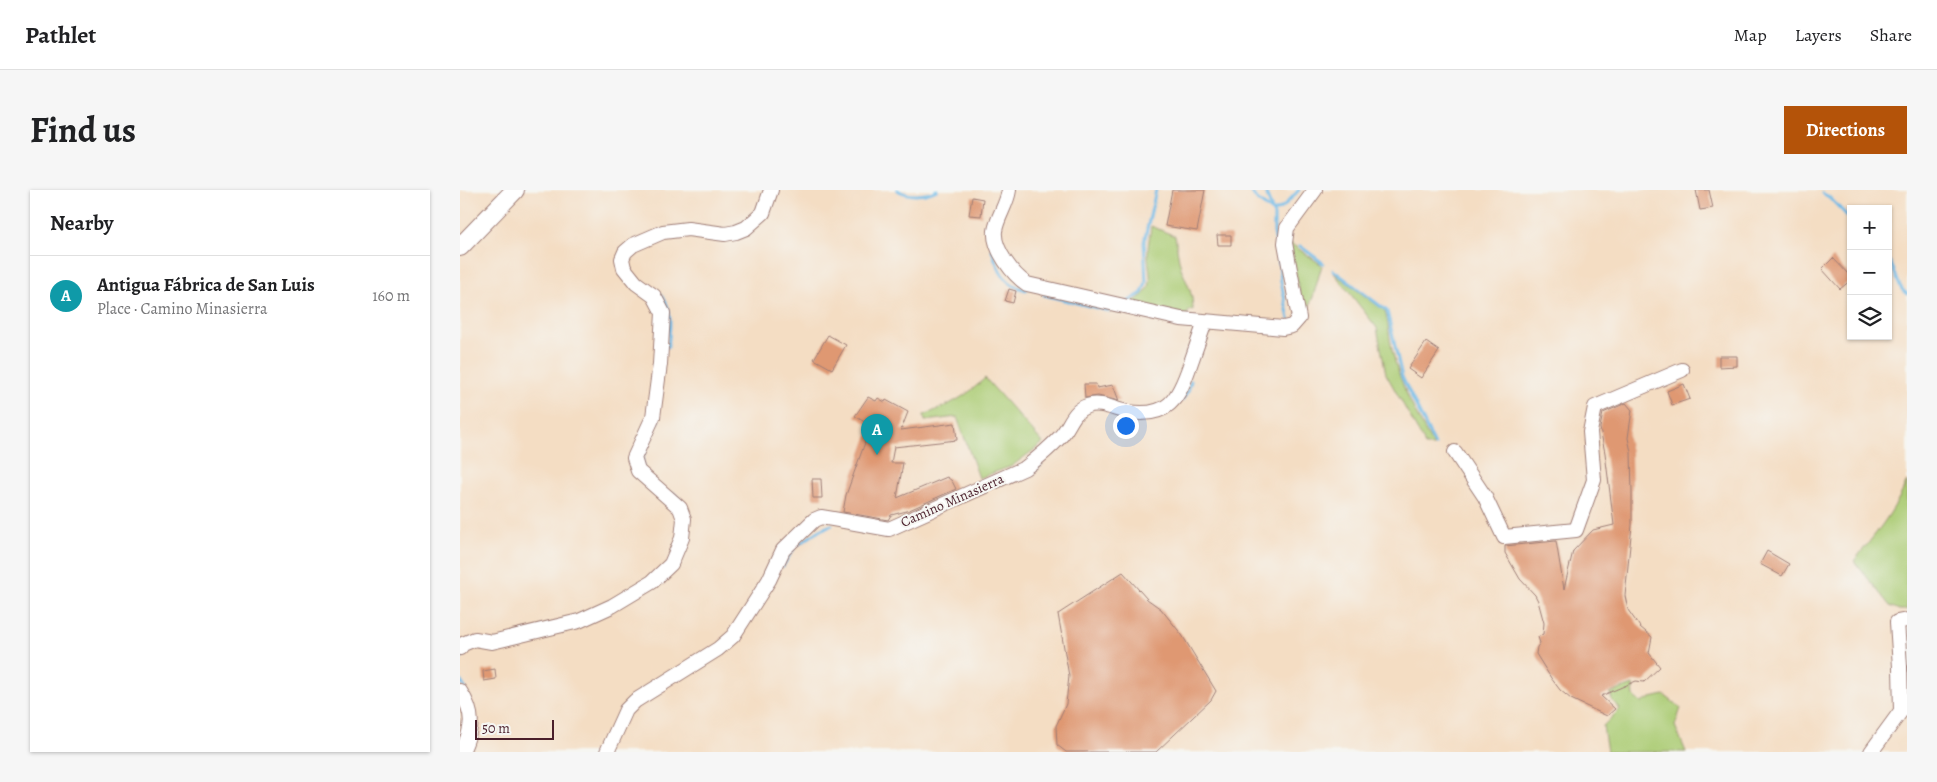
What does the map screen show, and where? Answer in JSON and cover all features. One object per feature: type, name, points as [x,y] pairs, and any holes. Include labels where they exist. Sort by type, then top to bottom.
[{"type":"main road","points":[[460,247],[515,190]]},
{"type":"street","points":[[460,648],[463,644],[475,639],[492,642],[579,621],[612,606],[652,582],[671,564],[682,538],[684,519],[680,508],[638,471],[634,458],[653,417],[660,364],[663,313],[654,296],[636,283],[624,268],[622,259],[625,252],[633,245],[663,232],[688,229],[726,234],[746,228],[763,213],[771,190]]},
{"type":"street","points":[[1010,190],[994,233],[1003,257],[1020,279],[1027,284],[1181,319],[1283,328],[1292,326],[1299,318],[1285,243],[1287,228],[1314,190]]},
{"type":"street","name":"Camino Minasierra","points":[[607,752],[626,710],[634,701],[702,659],[733,636],[769,580],[783,550],[814,520],[821,518],[833,519],[889,529],[1025,468],[1062,436],[1076,413],[1088,406],[1100,405],[1139,414],[1152,413],[1166,408],[1182,388],[1205,322]]},
{"type":"street","points":[[1455,452],[1485,496],[1504,537],[1576,530],[1594,480],[1590,432],[1595,407],[1682,370]]},
{"type":"street","points":[[1870,752],[1901,710],[1896,622],[1907,620]]},
{"type":"street","points":[[460,691],[468,704],[472,717],[468,739],[462,752]]},
{"type":"green space","points":[[1151,226],[1175,236],[1181,268],[1192,298],[1193,310],[1189,310],[1187,315],[1130,304],[1144,294],[1149,285],[1148,246]]},
{"type":"green space","points":[[1290,243],[1322,265],[1308,309],[1303,309]]},
{"type":"green space","points":[[1334,273],[1385,311],[1399,375],[1415,411],[1434,446],[1425,446],[1386,374],[1377,328]]},
{"type":"green space","points":[[985,378],[1043,443],[1012,466],[979,478],[957,417],[925,421],[924,415],[957,400]]},
{"type":"green space","points":[[1907,481],[1907,610],[1899,610],[1890,606],[1854,561],[1890,513]]},
{"type":"green space","points":[[1633,685],[1634,697],[1641,703],[1664,695],[1681,708],[1675,726],[1686,752],[1607,752],[1603,726],[1620,709],[1612,700],[1610,693]]},
{"type":"building","points":[[1172,190],[1205,190],[1197,231],[1165,226]]},
{"type":"building","points":[[1696,190],[1709,190],[1713,208],[1700,210]]},
{"type":"building","points":[[972,197],[983,199],[981,216],[969,215]]},
{"type":"building","points":[[1217,235],[1231,235],[1231,245],[1218,245]]},
{"type":"building","points":[[1833,258],[1847,273],[1847,283],[1840,289],[1822,269]]},
{"type":"building","points":[[1009,289],[1016,291],[1013,303],[1005,301]]},
{"type":"building","points":[[828,335],[846,345],[832,369],[814,359]]},
{"type":"building","points":[[1426,342],[1439,351],[1421,378],[1408,369]]},
{"type":"building","points":[[1719,356],[1737,356],[1737,366],[1719,367]]},
{"type":"building","points":[[1084,384],[1096,384],[1097,388],[1113,385],[1119,401],[1098,396],[1085,398]]},
{"type":"building","points":[[1684,384],[1690,399],[1672,405],[1667,391]]},
{"type":"building","points":[[868,397],[876,401],[878,398],[885,402],[886,400],[908,412],[901,430],[955,423],[957,440],[894,447],[891,463],[903,463],[897,498],[947,477],[952,481],[956,489],[907,511],[891,515],[888,520],[843,512],[846,495],[871,426],[855,416]]},
{"type":"building","points":[[1626,403],[1632,410],[1628,438],[1631,452],[1632,525],[1625,596],[1628,610],[1640,627],[1652,637],[1649,653],[1660,667],[1644,682],[1636,681],[1601,696],[1615,709],[1607,716],[1571,699],[1560,690],[1536,654],[1540,643],[1538,637],[1543,634],[1544,623],[1538,601],[1520,579],[1505,553],[1505,546],[1556,541],[1564,589],[1573,551],[1593,530],[1614,525],[1600,428],[1603,413]]},
{"type":"building","points":[[812,479],[821,479],[822,498],[813,498]]},
{"type":"building","points":[[1767,551],[1789,564],[1782,576],[1760,564]]},
{"type":"building","points":[[1123,572],[1147,599],[1161,609],[1182,635],[1216,691],[1211,700],[1156,752],[1066,752],[1057,745],[1056,726],[1066,704],[1069,676],[1058,614]]},
{"type":"building","points":[[495,669],[496,679],[484,681],[483,671]]},
{"type":"waterway","points":[[897,190],[917,195],[937,190]]},
{"type":"waterway","points":[[1129,301],[1142,293],[1146,283],[1144,242],[1156,190]]},
{"type":"waterway","points":[[1250,190],[1257,200],[1273,212],[1283,207],[1299,190]]},
{"type":"waterway","points":[[1265,190],[1274,216],[1274,233],[1281,282],[1289,319]]},
{"type":"waterway","points":[[1822,193],[1829,197],[1847,216]]},
{"type":"waterway","points":[[1300,246],[1323,263]]},
{"type":"waterway","points":[[992,250],[1003,276],[1018,288],[1026,290]]},
{"type":"waterway","points":[[1892,266],[1903,291],[1907,294]]},
{"type":"waterway","points":[[1333,270],[1387,311],[1402,377],[1435,445]]},
{"type":"waterway","points":[[658,292],[667,304],[669,311],[668,347]]},
{"type":"waterway","points":[[1044,295],[1109,311]]},
{"type":"waterway","points":[[1182,400],[1188,391],[1191,381]]},
{"type":"waterway","points":[[643,465],[642,458],[658,420]]},
{"type":"waterway","points":[[1028,473],[1034,471],[1041,464]]},
{"type":"waterway","points":[[673,493],[684,504]]},
{"type":"waterway","points":[[799,544],[822,529],[832,525]]},
{"type":"waterway","points":[[783,566],[794,548]]},
{"type":"waterway","points":[[460,660],[465,652],[474,647]]},
{"type":"waterway","points":[[460,680],[465,688]]},
{"type":"place","name":"Antigua Fábrica de San Luis","points":[[877,455]]}]
